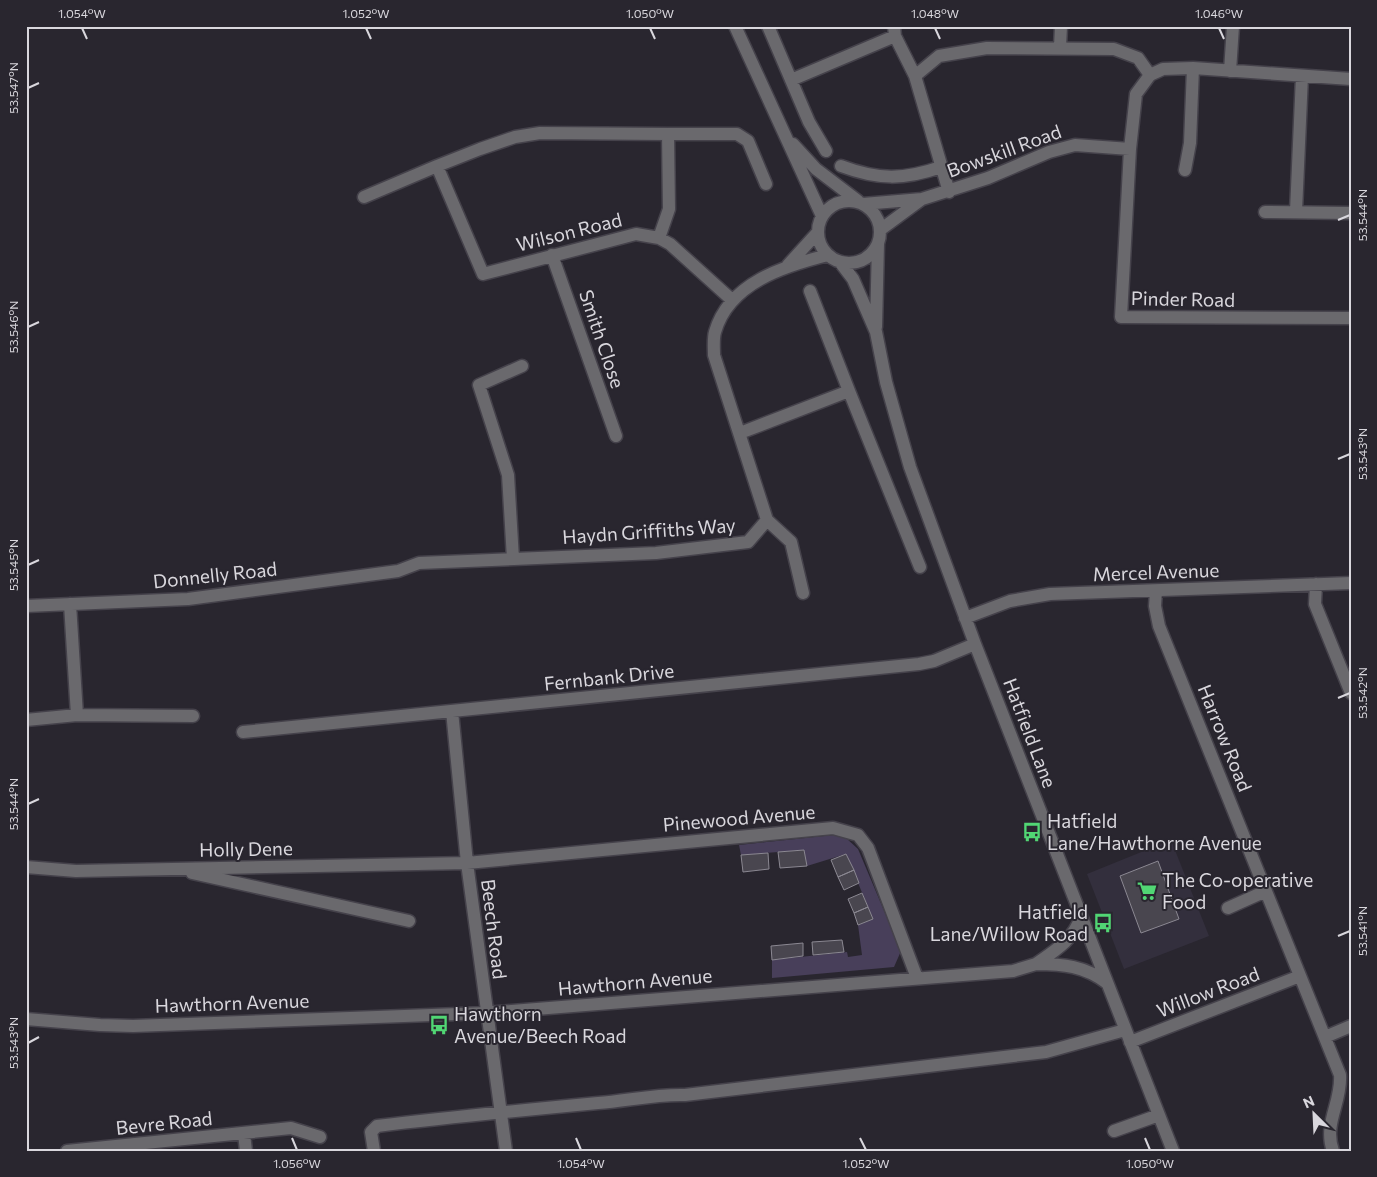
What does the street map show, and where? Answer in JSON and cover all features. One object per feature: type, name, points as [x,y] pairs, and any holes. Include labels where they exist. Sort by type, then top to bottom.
[{"type":"street","points":[[735,26],[822,216]]},
{"type":"street","points":[[768,26],[809,122],[826,151]]},
{"type":"street","points":[[1060,47],[1061,26]]},
{"type":"street","points":[[1230,71],[1234,26]]},
{"type":"street","points":[[791,80],[894,31],[915,76],[949,192]]},
{"type":"street","points":[[915,76],[939,56],[987,48],[1060,47],[1114,49],[1138,58],[1150,75]]},
{"type":"street","points":[[1185,170],[1190,143],[1193,68]]},
{"type":"street","points":[[1130,149],[1136,94],[1150,75],[1163,69],[1193,68],[1351,79]]},
{"type":"street","points":[[1296,211],[1302,76]]},
{"type":"street","points":[[364,197],[480,148],[515,137],[540,133],[736,134],[748,141],[766,184]]},
{"type":"street","points":[[659,238],[669,208],[668,134]]},
{"type":"street","points":[[784,135],[816,169],[872,210],[878,219],[880,230],[876,332]]},
{"type":"street","name":"Bowskill Road","points":[[860,203],[922,199],[949,192],[1049,152],[1075,145],[1130,149]]},
{"type":"street","name":"Pinder Road","points":[[1130,149],[1121,318],[1351,318]]},
{"type":"street","name":"Wilson Road","points":[[437,166],[483,274],[636,234],[659,238],[690,260],[732,300]]},
{"type":"street","points":[[841,166],[861,174],[886,178],[918,175],[941,167]]},
{"type":"street","name":"Bowskill Road","points":[[880,230],[922,199]]},
{"type":"street","points":[[788,265],[818,232],[822,216],[837,203],[847,200],[860,203]]},
{"type":"street","points":[[1265,212],[1349,213]]},
{"type":"street","points":[[818,232],[823,248],[828,255],[840,262],[853,279],[876,332]]},
{"type":"street","points":[[840,262],[852,263],[863,260],[872,253],[878,243]]},
{"type":"street","name":"Smith Close","points":[[552,255],[616,436]]},
{"type":"street","points":[[803,593],[791,542],[767,520],[714,355],[715,333],[732,300],[750,286],[788,265],[828,255]]},
{"type":"street","points":[[810,291],[920,567]]},
{"type":"street","name":"Hatfield Lane","points":[[876,332],[886,382],[910,467],[974,644],[1173,1151]]},
{"type":"street","points":[[514,559],[508,476],[479,385],[522,366]]},
{"type":"street","points":[[740,433],[849,391]]},
{"type":"street","name":"Haydn Griffiths Way","points":[[406,568],[420,563],[656,553],[748,542],[767,520]]},
{"type":"street","name":"Donnelly Road","points":[[26,606],[188,600],[398,571],[406,568]]},
{"type":"street","name":"Mercel Avenue","points":[[965,618],[990,607],[1030,597],[1351,583]]},
{"type":"street","points":[[1316,584],[1315,604],[1351,693]]},
{"type":"street","name":"Harrow Road","points":[[1156,591],[1155,606],[1159,626],[1340,1075],[1341,1088],[1328,1130],[1333,1151]]},
{"type":"street","points":[[70,604],[77,715]]},
{"type":"street","name":"Fernbank Drive","points":[[243,732],[919,664],[934,661],[974,644]]},
{"type":"street","name":"Beech Road","points":[[452,711],[467,864],[506,1151]]},
{"type":"street","points":[[26,720],[77,715],[193,716]]},
{"type":"street","name":"Pinewood Avenue","points":[[467,864],[833,828],[845,830],[858,835],[868,848],[917,978]]},
{"type":"street","name":"Holly Dene","points":[[26,867],[76,871],[467,864]]},
{"type":"street","points":[[172,869],[409,921]]},
{"type":"street","points":[[1228,908],[1266,891]]},
{"type":"street","name":"Hawthorn Avenue","points":[[26,1019],[133,1026],[486,1014],[1013,971],[1036,964],[1065,944],[1077,929],[1081,917]]},
{"type":"street","name":"Hawthorn Avenue","points":[[1036,964],[1079,967],[1098,976],[1107,983]]},
{"type":"street","name":"Willow Road","points":[[374,1151],[371,1132],[377,1126],[500,1110],[628,1100],[650,1096],[685,1095],[1046,1052],[1127,1036],[1300,976]]},
{"type":"street","points":[[1326,1037],[1351,1026]]},
{"type":"street","points":[[1114,1131],[1158,1115]]},
{"type":"street","name":"Bevre Road","points":[[67,1151],[291,1128],[320,1137]]},
{"type":"street","points":[[244,1134],[246,1151]]},
{"type":"shaded area","points":[[834,835],[846,838],[858,849],[901,951],[894,967],[772,978],[772,960],[847,952],[848,957],[862,955],[858,925],[873,919],[846,854],[807,866],[804,850],[741,855],[739,845]]},
{"type":"shaded area","points":[[1171,840],[1209,936],[1124,969],[1087,874]]},
{"type":"building","points":[[804,850],[807,866],[780,868],[778,852]]},
{"type":"building","points":[[768,853],[769,869],[743,872],[741,855]]},
{"type":"building","points":[[846,854],[854,870],[838,877],[831,860]]},
{"type":"building","name":"The Co-operative Food","points":[[1158,861],[1179,919],[1141,933],[1120,876]]},
{"type":"building","points":[[854,870],[859,883],[844,890],[838,877]]},
{"type":"building","points":[[862,893],[868,907],[854,913],[848,899]]},
{"type":"building","points":[[868,907],[873,919],[858,925],[854,913]]},
{"type":"building","points":[[842,940],[844,952],[813,955],[812,942]]},
{"type":"building","points":[[803,943],[803,956],[772,960],[771,946]]},
{"type":"place","name":"Hatfield Lane/Hawthorne Avenue","points":[[1032,832]]},
{"type":"place","name":"The Co-operative Food","points":[[1147,891]]},
{"type":"place","name":"Hatfield Lane/Willow Road","points":[[1103,923]]},
{"type":"place","name":"Hawthorn Avenue/Beech Road","points":[[439,1025]]}]
